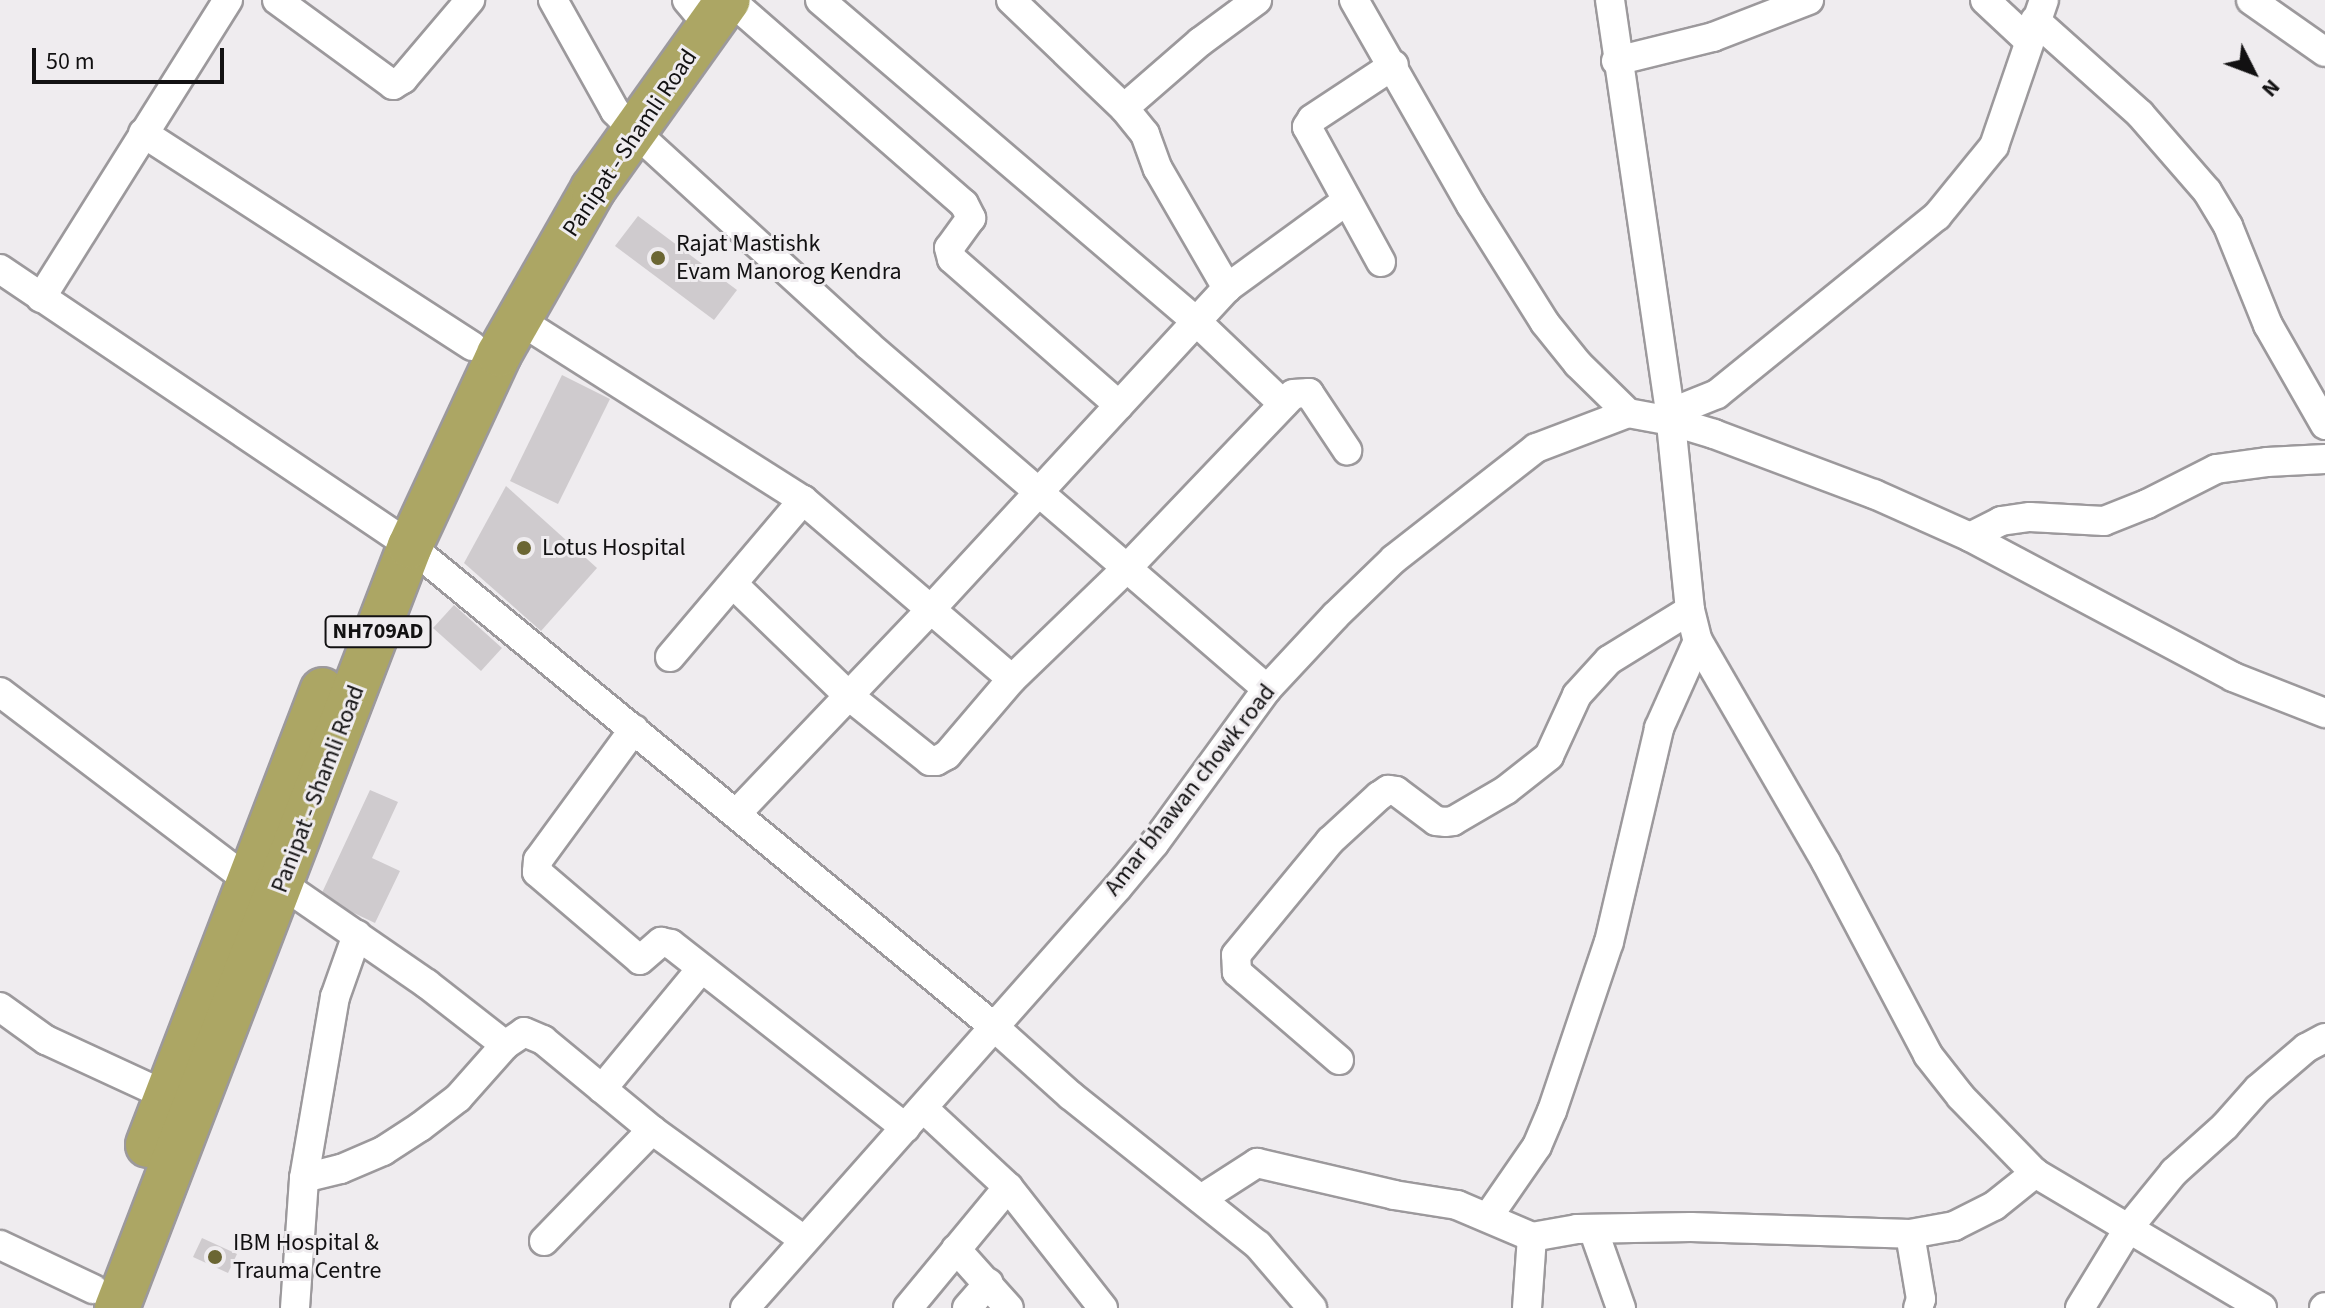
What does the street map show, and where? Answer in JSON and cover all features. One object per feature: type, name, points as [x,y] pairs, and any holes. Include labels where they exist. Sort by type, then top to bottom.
[{"type":"highway","name":"Panipat - Shamli Road","points":[[398,538],[593,189],[625,121],[706,5]]},
{"type":"highway","name":"Panipat - Shamli Road","points":[[99,1302],[266,882],[472,346],[570,175],[625,121]]},
{"type":"highway","name":"Panipat - Shamli Road","points":[[99,1302],[167,1096],[266,882]]},
{"type":"street","points":[[41,298],[228,0]]},
{"type":"street","points":[[277,0],[389,85],[403,79],[470,0]]},
{"type":"street","points":[[553,0],[625,121],[868,345],[1267,689]]},
{"type":"street","points":[[820,0],[1197,322],[1283,404]]},
{"type":"street","points":[[1011,0],[1124,108],[1149,141],[1158,169],[1227,288]]},
{"type":"street","points":[[1124,108],[1200,42],[1257,0]]},
{"type":"street","points":[[1354,0],[1394,65],[1471,205],[1545,323],[1578,364],[1628,413],[1671,417],[1874,494],[1970,537],[2233,677],[2325,713]]},
{"type":"street","points":[[1610,0],[1616,61],[1671,417],[1690,610],[1698,641],[1826,862],[1928,1055],[1961,1097],[2035,1173],[2130,1226],[2262,1308]]},
{"type":"street","points":[[1616,61],[1713,37],[1809,0]]},
{"type":"street","points":[[1985,0],[2036,20],[2140,114],[2207,191],[2228,226],[2268,325],[2325,425]]},
{"type":"street","points":[[2258,2],[2325,52]]},
{"type":"street","points":[[706,5],[964,204],[971,218],[949,248],[952,259],[1119,405]]},
{"type":"street","points":[[1671,417],[1717,394],[1937,216],[1994,146],[2012,100],[2036,20]]},
{"type":"street","points":[[1381,262],[1345,202],[1307,127],[1312,119],[1394,65]]},
{"type":"street","points":[[143,133],[472,346]]},
{"type":"street","points":[[736,814],[931,609],[1227,288],[1345,202]]},
{"type":"street","points":[[0,269],[398,538],[992,1025],[1070,1095],[1258,1245],[1312,1308]]},
{"type":"street","points":[[519,320],[803,500],[1012,679]]},
{"type":"street","points":[[733,584],[849,696],[930,761],[936,761],[947,755],[1012,679],[1127,568],[1297,392],[1309,393],[1347,450]]},
{"type":"street","name":"Amar bhawan chowk road","points":[[745,1308],[1154,844],[1267,689],[1335,616],[1394,559],[1521,460],[1563,436],[1628,413]]},
{"type":"street","points":[[1970,537],[1991,523],[2016,519],[2104,521],[2123,515],[2216,469],[2325,459]]},
{"type":"street","points":[[670,657],[803,500]]},
{"type":"street","points":[[1339,1060],[1237,972],[1236,955],[1330,841],[1379,796],[1388,790],[1396,791],[1436,821],[1445,822],[1506,790],[1549,756],[1577,695],[1609,660],[1690,610]]},
{"type":"street","points":[[1488,1217],[1537,1146],[1552,1111],[1609,942],[1659,728],[1698,641]]},
{"type":"street","points":[[0,692],[266,882],[357,935],[505,1045]]},
{"type":"street","points":[[634,729],[538,860],[537,872],[637,959],[643,960],[661,942],[667,942],[1008,1187],[1103,1308]]},
{"type":"street","points":[[295,1308],[304,1178],[335,997],[357,935]]},
{"type":"street","points":[[602,1089],[701,969]]},
{"type":"street","points":[[0,1007],[46,1040],[167,1096]]},
{"type":"street","points":[[304,1178],[341,1169],[383,1151],[458,1098],[518,1034],[532,1034],[652,1130],[804,1240]]},
{"type":"street","points":[[2080,1308],[2130,1226],[2174,1172],[2225,1126],[2258,1089],[2306,1048],[2325,1038]]},
{"type":"street","points":[[544,1241],[652,1130]]},
{"type":"street","points":[[1201,1199],[1257,1163],[1394,1195],[1457,1205],[1532,1237],[1593,1229],[1691,1227],[1910,1234],[1954,1226],[1994,1206],[2035,1173]]},
{"type":"street","points":[[908,1308],[1008,1187]]},
{"type":"street","points":[[1593,1229],[1621,1308]]},
{"type":"street","points":[[1910,1234],[1921,1299],[1918,1308]]},
{"type":"street","points":[[1527,1308],[1532,1237]]},
{"type":"street","points":[[0,1245],[99,1302]]},
{"type":"street","points":[[956,1249],[1009,1308]]},
{"type":"street","points":[[967,1308],[989,1283]]},
{"type":"building","points":[[638,216],[737,290],[714,320],[615,246]]},
{"type":"building","points":[[562,375],[610,399],[558,504],[510,481]]},
{"type":"building","points":[[506,486],[597,568],[541,631],[464,563]]},
{"type":"building","points":[[454,605],[502,648],[481,671],[433,628]]},
{"type":"building","points":[[370,790],[398,802],[372,858],[400,871],[375,923],[320,897]]},
{"type":"building","points":[[202,1238],[237,1254],[228,1273],[193,1257]]},
{"type":"place","name":"Rajat Mastishk Evam Manorog Kendra","points":[[658,258]]},
{"type":"place","name":"Lotus Hospital","points":[[524,548]]},
{"type":"place","name":"IBM Hospital & Trauma Centre","points":[[215,1257]]}]
